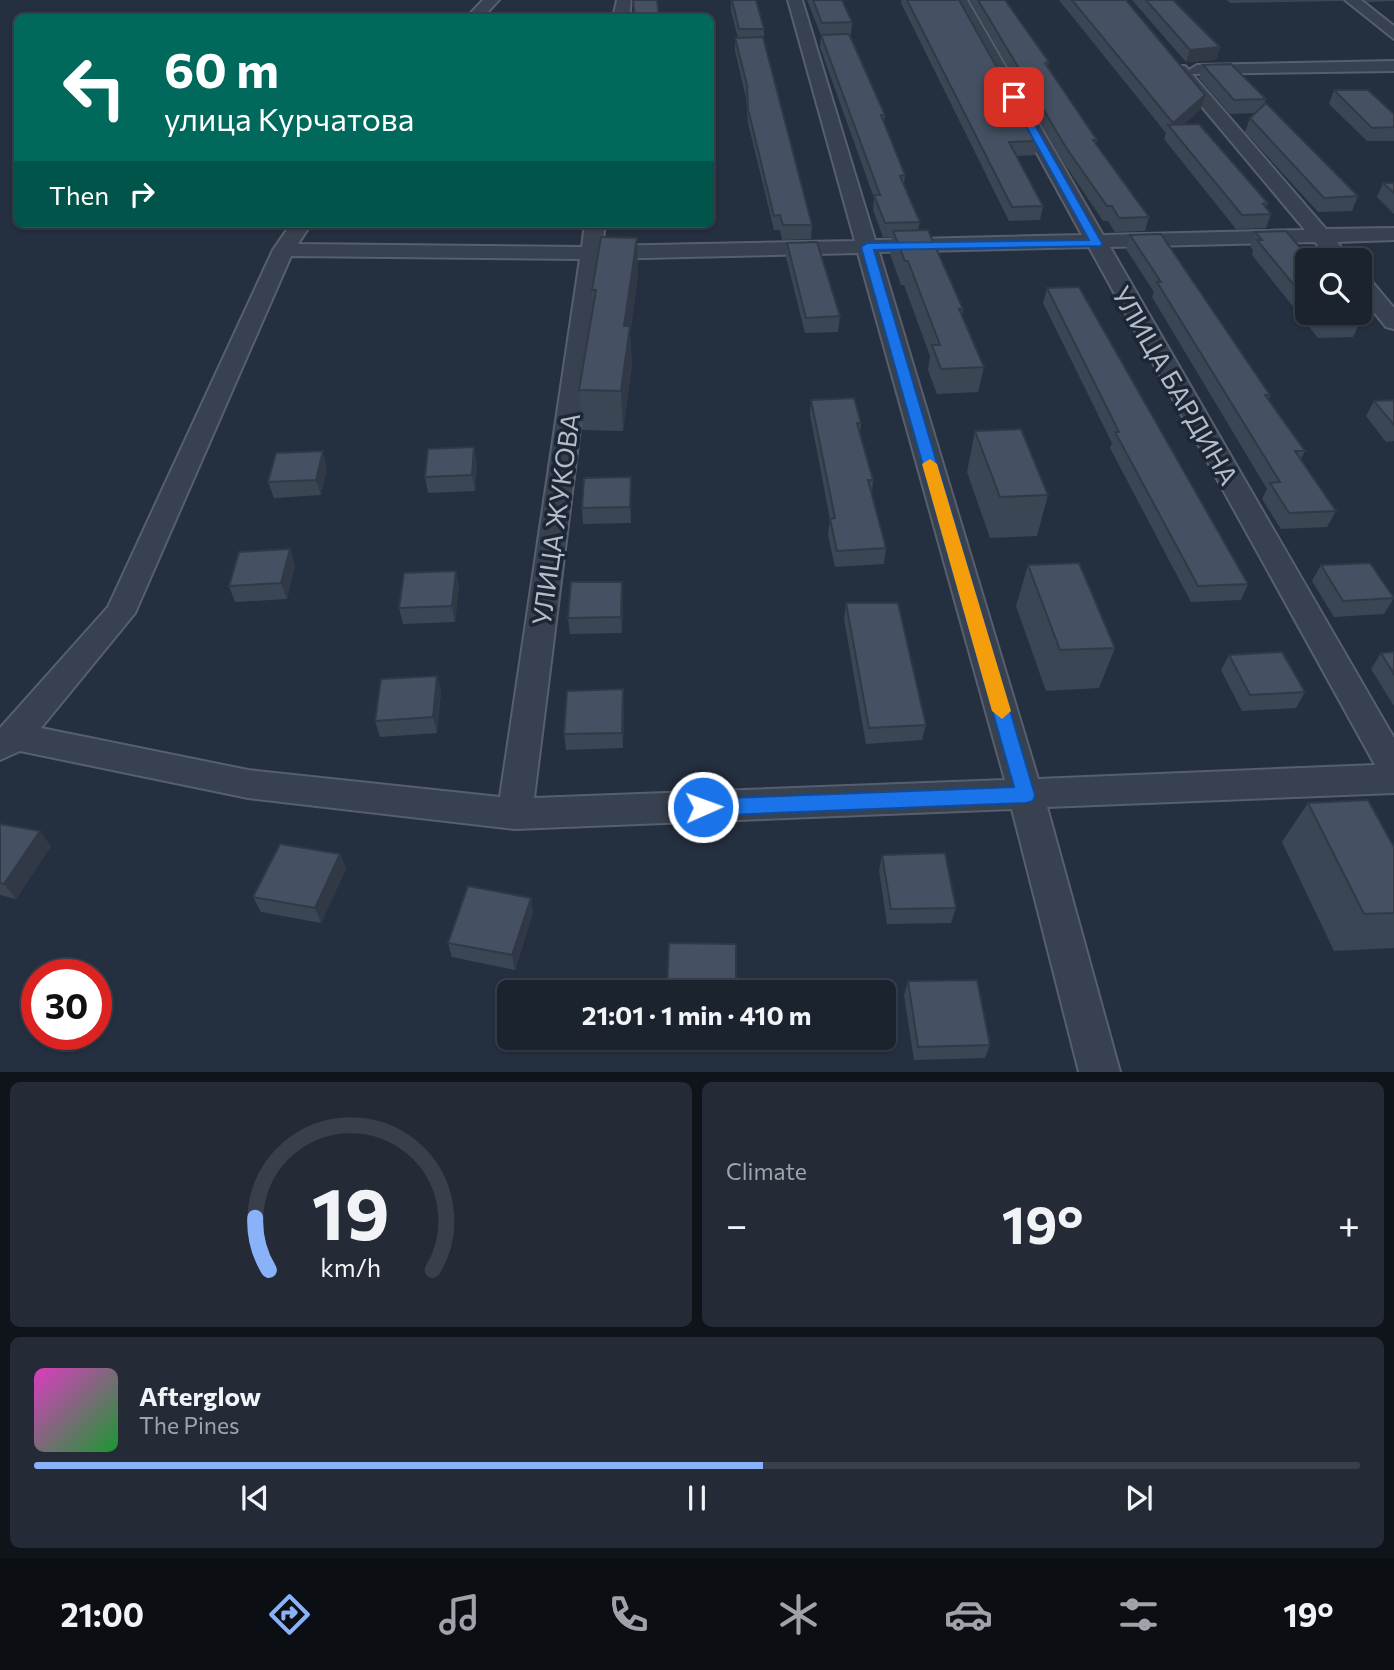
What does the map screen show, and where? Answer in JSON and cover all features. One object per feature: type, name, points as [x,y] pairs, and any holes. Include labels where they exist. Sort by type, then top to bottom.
[{"type":"street","points":[[477,14],[492,0]]},
{"type":"street","points":[[795,0],[1026,795],[1100,1072]]},
{"type":"street","name":"УЛИЦА БАРДИНА","points":[[960,0],[1394,769]]},
{"type":"street","points":[[1352,0],[1394,34]]},
{"type":"street","points":[[1163,50],[1331,248]]},
{"type":"street","points":[[1180,70],[1394,66]]},
{"type":"street","points":[[7,742],[120,612],[283,250],[298,228]]},
{"type":"street","name":"УЛИЦА ЖУКОВА","points":[[515,814],[595,228]]},
{"type":"street","points":[[283,250],[592,253],[1394,234]]},
{"type":"street","points":[[1372,296],[1394,322]]},
{"type":"street","points":[[7,742],[248,784],[515,814],[1394,779]]},
{"type":"building","points":[[633,0],[657,0],[659,14],[635,14]]},
{"type":"building","points":[[732,0],[756,0],[764,29],[739,29]]},
{"type":"building","points":[[813,0],[842,0],[852,22],[822,23]]},
{"type":"building","points":[[907,0],[959,0],[1038,141],[1009,142],[1043,206],[1012,207]]},
{"type":"building","points":[[978,0],[1005,0],[1049,62],[1045,63],[1097,140],[1093,140],[1149,217],[1119,218],[1112,206],[1107,206],[1067,149]]},
{"type":"building","points":[[1072,0],[1126,0],[1205,95],[1173,123]]},
{"type":"building","points":[[1146,0],[1173,0],[1220,47],[1190,50]]},
{"type":"building","points":[[849,34],[885,115],[881,115],[905,175],[900,176],[920,222],[885,223],[874,195],[880,195],[821,35]]},
{"type":"building","points":[[763,37],[812,225],[783,225],[780,215],[774,216],[748,109],[747,85],[735,38]]},
{"type":"building","points":[[1231,64],[1266,99],[1234,100],[1203,65]]},
{"type":"building","points":[[1334,90],[1368,90],[1394,114],[1394,127],[1372,128]]},
{"type":"building","points":[[1266,103],[1358,196],[1324,198],[1250,118]]},
{"type":"building","points":[[1199,124],[1268,203],[1263,204],[1271,214],[1242,215],[1168,125]]},
{"type":"building","points":[[1383,183],[1394,183],[1394,193]]},
{"type":"building","points":[[928,230],[963,309],[959,309],[984,367],[941,369],[932,345],[940,345],[908,261],[905,261],[893,231]]},
{"type":"building","points":[[1286,231],[1300,248],[1295,248],[1295,286],[1257,240],[1262,240],[1255,232]]},
{"type":"building","points":[[1161,234],[1270,395],[1265,395],[1305,451],[1295,451],[1336,511],[1289,513],[1270,483],[1280,482],[1157,282],[1161,282],[1130,235]]},
{"type":"building","points":[[601,237],[637,238],[624,326],[630,326],[621,391],[579,390],[596,290],[592,290]]},
{"type":"building","points":[[817,242],[840,316],[806,318],[787,243]]},
{"type":"building","points":[[1079,287],[1248,584],[1198,586],[1115,432],[1119,432],[1047,288]]},
{"type":"building","points":[[854,398],[861,423],[857,423],[873,480],[868,480],[886,548],[837,551],[830,519],[835,518],[811,400]]},
{"type":"building","points":[[1394,400],[1394,425],[1374,401]]},
{"type":"building","points":[[1021,429],[1048,495],[1000,497],[975,431]]},
{"type":"building","points":[[474,447],[472,475],[425,477],[428,449]]},
{"type":"building","points":[[323,451],[316,480],[268,482],[276,453]]},
{"type":"building","points":[[631,477],[630,507],[582,508],[584,478]]},
{"type":"building","points":[[290,549],[281,583],[229,586],[239,552]]},
{"type":"building","points":[[1079,563],[1115,648],[1060,650],[1028,565]]},
{"type":"building","points":[[1370,563],[1394,598],[1343,601],[1321,565]]},
{"type":"building","points":[[456,571],[452,606],[399,608],[404,573]]},
{"type":"building","points":[[571,582],[622,582],[621,617],[568,618]]},
{"type":"building","points":[[846,603],[898,603],[926,725],[869,728]]},
{"type":"building","points":[[1282,652],[1305,692],[1250,695],[1229,655]]},
{"type":"building","points":[[1394,652],[1394,674],[1381,653]]},
{"type":"building","points":[[437,676],[433,717],[375,721],[381,679]]},
{"type":"building","points":[[623,689],[622,733],[564,734],[567,691]]},
{"type":"building","points":[[1368,800],[1394,847],[1394,913],[1364,914],[1308,803]]},
{"type":"building","points":[[0,824],[40,831],[4,884],[0,883]]},
{"type":"building","points":[[280,844],[340,854],[315,908],[253,897]]},
{"type":"building","points":[[945,853],[956,908],[891,909],[882,855]]},
{"type":"building","points":[[468,886],[531,898],[512,955],[448,943]]},
{"type":"building","points":[[669,943],[736,944],[736,980],[667,980]]},
{"type":"building","points":[[977,980],[990,1045],[918,1047],[908,981]]},
{"type":"slow traffic","points":[[930,464],[1002,711]]},
{"type":"route","points":[[703,807],[1026,795],[867,247],[1096,243],[1014,97]]}]
